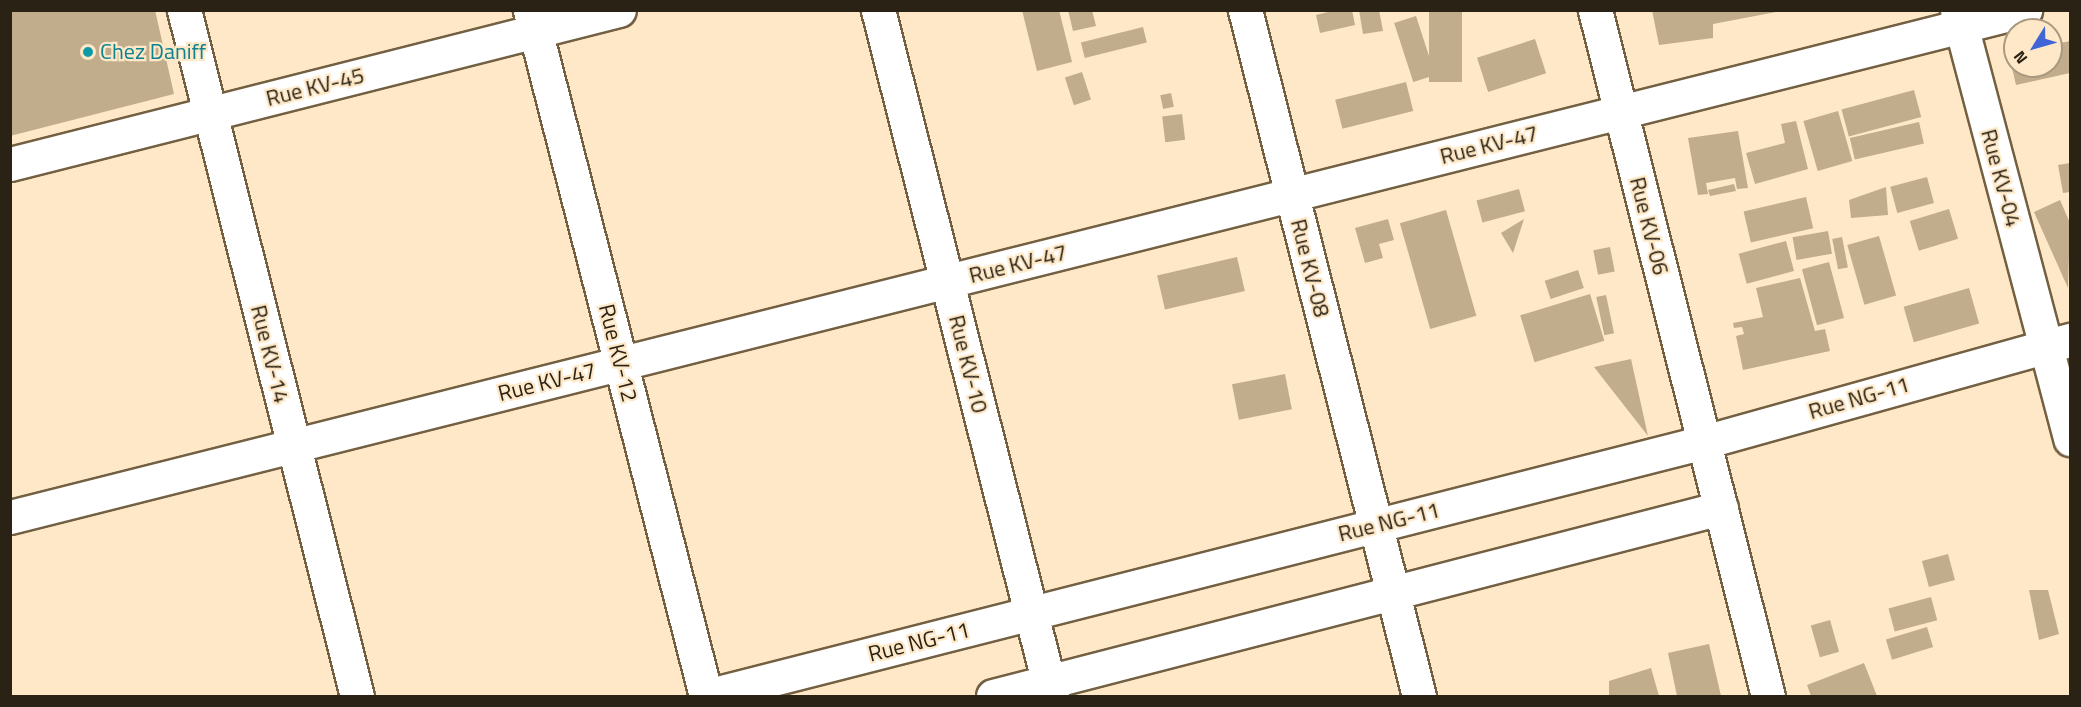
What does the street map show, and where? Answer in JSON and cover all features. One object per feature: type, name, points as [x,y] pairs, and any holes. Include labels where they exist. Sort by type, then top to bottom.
[{"type":"street","name":"Rue KV-14","points":[[184,10],[357,696]]},
{"type":"street","name":"Rue KV-45","points":[[10,164],[210,114],[532,21],[619,10]]},
{"type":"street","name":"Rue KV-10","points":[[878,10],[1050,690]]},
{"type":"street","name":"Rue KV-08","points":[[1245,10],[1419,696]]},
{"type":"street","name":"Rue KV-06","points":[[1595,10],[1768,696]]},
{"type":"street","name":"Rue KV-47","points":[[10,517],[1620,112],[1959,19],[2025,10]]},
{"type":"street","name":"Rue KV-04","points":[[1959,19],[2058,343],[2070,439]]},
{"type":"street","name":"Rue KV-12","points":[[532,21],[706,696]]},
{"type":"street","name":"Rue NG-11","points":[[706,696],[1704,442],[2058,343]]},
{"type":"street","points":[[993,696],[1050,690],[1392,592],[1721,508]]},
{"type":"building","name":"Chez Daniff","points":[[10,10],[155,10],[174,94],[10,136]]},
{"type":"building","points":[[1022,10],[1059,10],[1072,62],[1037,71]]},
{"type":"building","points":[[1068,10],[1092,10],[1096,26],[1073,31]]},
{"type":"building","points":[[1336,10],[1352,10],[1355,25],[1320,33],[1316,15]]},
{"type":"building","points":[[1359,10],[1379,10],[1383,31],[1363,34]]},
{"type":"building","points":[[1429,10],[1462,10],[1462,82],[1429,82]]},
{"type":"building","points":[[1652,10],[1776,10],[1776,12],[1713,24],[1713,38],[1659,45]]},
{"type":"building","points":[[1416,16],[1435,75],[1413,82],[1394,23]]},
{"type":"building","points":[[1143,27],[1147,43],[1085,58],[1081,42]]},
{"type":"building","points":[[1535,39],[1546,73],[1488,92],[1477,58]]},
{"type":"building","points":[[2070,41],[2070,73],[2063,75],[2063,42]]},
{"type":"building","points":[[1082,72],[1091,100],[1074,105],[1065,78]]},
{"type":"building","points":[[2014,78],[2048,78],[2016,85]]},
{"type":"building","points":[[1406,82],[1413,111],[1342,129],[1335,100]]},
{"type":"building","points":[[1914,90],[1921,117],[1849,136],[1842,109]]},
{"type":"building","points":[[1171,93],[1174,107],[1163,109],[1160,95]]},
{"type":"building","points":[[1838,111],[1852,161],[1818,171],[1803,121]]},
{"type":"building","points":[[1182,114],[1185,140],[1165,142],[1162,116]]},
{"type":"building","points":[[1796,121],[1808,169],[1755,184],[1746,153],[1785,143],[1781,124]]},
{"type":"building","points":[[1919,122],[1924,143],[1855,159],[1850,138]]},
{"type":"building","points":[[1738,131],[1748,188],[1737,189],[1735,178],[1706,183],[1708,194],[1698,195],[1688,138]]},
{"type":"building","points":[[2070,163],[2070,192],[2063,193],[2058,165]]},
{"type":"building","points":[[1927,177],[1934,203],[1897,213],[1890,187]]},
{"type":"building","points":[[1734,184],[1736,191],[1710,196],[1708,190]]},
{"type":"building","points":[[1886,187],[1888,215],[1851,218],[1849,200]]},
{"type":"building","points":[[1519,189],[1525,211],[1482,223],[1476,200]]},
{"type":"building","points":[[1806,197],[1813,228],[1751,243],[1744,211]]},
{"type":"building","points":[[2060,200],[2070,223],[2068,288],[2034,212]]},
{"type":"building","points":[[1949,209],[1958,239],[1919,251],[1910,221]]},
{"type":"building","points":[[1446,210],[1476,316],[1430,329],[1400,223]]},
{"type":"building","points":[[1388,219],[1394,240],[1379,244],[1383,258],[1365,263],[1355,228]]},
{"type":"building","points":[[1524,219],[1513,253],[1501,233]]},
{"type":"building","points":[[1828,231],[1832,254],[1797,260],[1793,237]]},
{"type":"building","points":[[1879,236],[1896,296],[1864,305],[1847,245]]},
{"type":"building","points":[[1842,237],[1848,267],[1838,269],[1832,239]]},
{"type":"building","points":[[1786,241],[1794,271],[1747,284],[1739,254]]},
{"type":"building","points":[[1610,247],[1615,272],[1598,275],[1593,250]]},
{"type":"building","points":[[1237,257],[1245,291],[1165,310],[1157,275]]},
{"type":"building","points":[[1829,262],[1844,318],[1817,325],[1802,269]]},
{"type":"building","points":[[1578,270],[1584,288],[1551,299],[1545,281]]},
{"type":"building","points":[[1800,278],[1815,331],[1825,329],[1830,351],[1743,370],[1736,336],[1744,334],[1742,327],[1734,328],[1733,323],[1763,317],[1756,288]]},
{"type":"building","points":[[1969,288],[1979,324],[1914,342],[1904,307]]},
{"type":"building","points":[[1590,294],[1604,341],[1535,362],[1520,315]]},
{"type":"building","points":[[1606,295],[1614,333],[1604,335],[1596,297]]},
{"type":"building","points":[[1631,359],[1648,436],[1594,367]]},
{"type":"building","points":[[1285,374],[1292,409],[1239,420],[1232,384]]},
{"type":"building","points":[[1948,554],[1955,580],[1929,587],[1922,561]]},
{"type":"building","points":[[2029,590],[2048,590],[2059,634],[2039,640]]},
{"type":"building","points":[[1931,597],[1937,620],[1895,632],[1888,608]]},
{"type":"building","points":[[1830,620],[1839,652],[1820,657],[1811,626]]},
{"type":"building","points":[[1927,627],[1933,647],[1892,660],[1886,640]]},
{"type":"building","points":[[1709,644],[1721,696],[1677,696],[1668,653]]},
{"type":"building","points":[[1864,663],[1877,696],[1811,696],[1807,685]]},
{"type":"building","points":[[1651,668],[1659,696],[1609,696],[1609,681]]},
{"type":"place","name":"Chez Daniff","points":[[88,52]]}]
